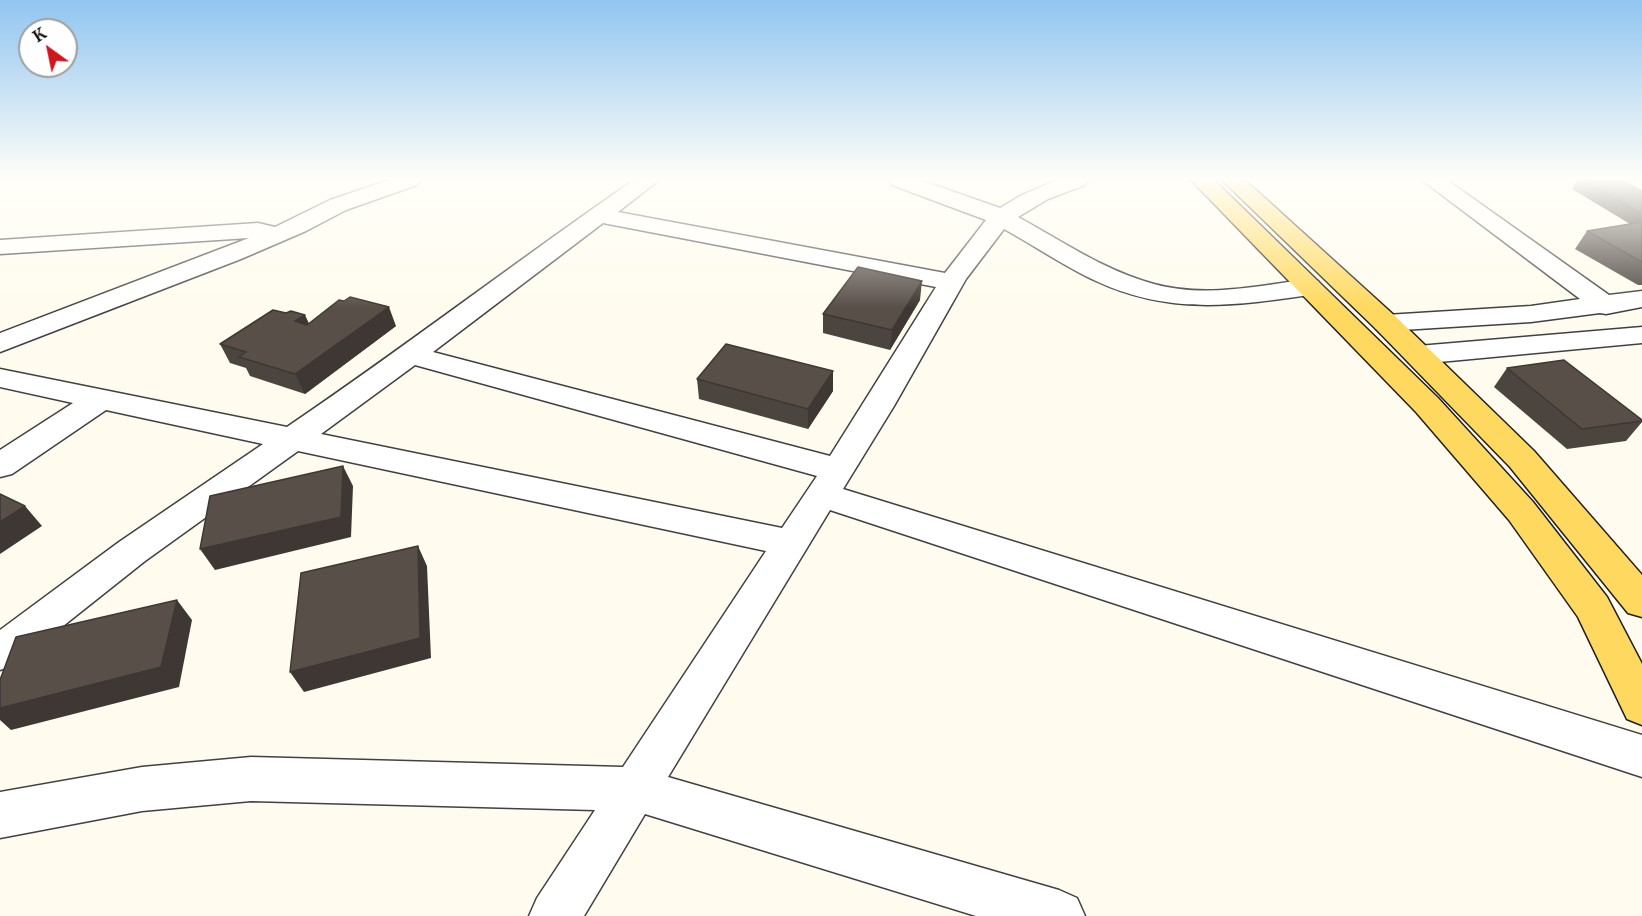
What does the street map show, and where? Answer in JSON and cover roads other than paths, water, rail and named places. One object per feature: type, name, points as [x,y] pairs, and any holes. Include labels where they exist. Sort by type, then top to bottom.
[{"type":"main road","points":[[1245,223],[1427,405],[1535,530],[1593,608],[1642,706]]},
{"type":"main road","points":[[1279,223],[1386,323],[1522,459],[1642,602]]},
{"type":"street","points":[[0,343],[276,236],[303,223]]},
{"type":"street","points":[[0,653],[99,576],[411,355],[586,223]]},
{"type":"street","points":[[637,223],[952,282]]},
{"type":"street","points":[[555,916],[889,390],[952,282],[997,223]]},
{"type":"street","points":[[1009,223],[1101,275],[1152,293],[1185,298],[1217,299],[1309,287]]},
{"type":"street","points":[[1492,223],[1606,306]]},
{"type":"street","points":[[0,247],[258,230],[276,236]]},
{"type":"street","points":[[1386,323],[1531,314],[1606,306],[1642,299]]},
{"type":"street","points":[[1418,355],[1642,335]]},
{"type":"street","points":[[411,355],[830,483],[1642,756]]},
{"type":"street","points":[[0,378],[291,441],[791,543]]},
{"type":"street","points":[[0,466],[101,399]]},
{"type":"street","points":[[0,815],[142,789],[251,779],[634,789],[1059,916]]}]
